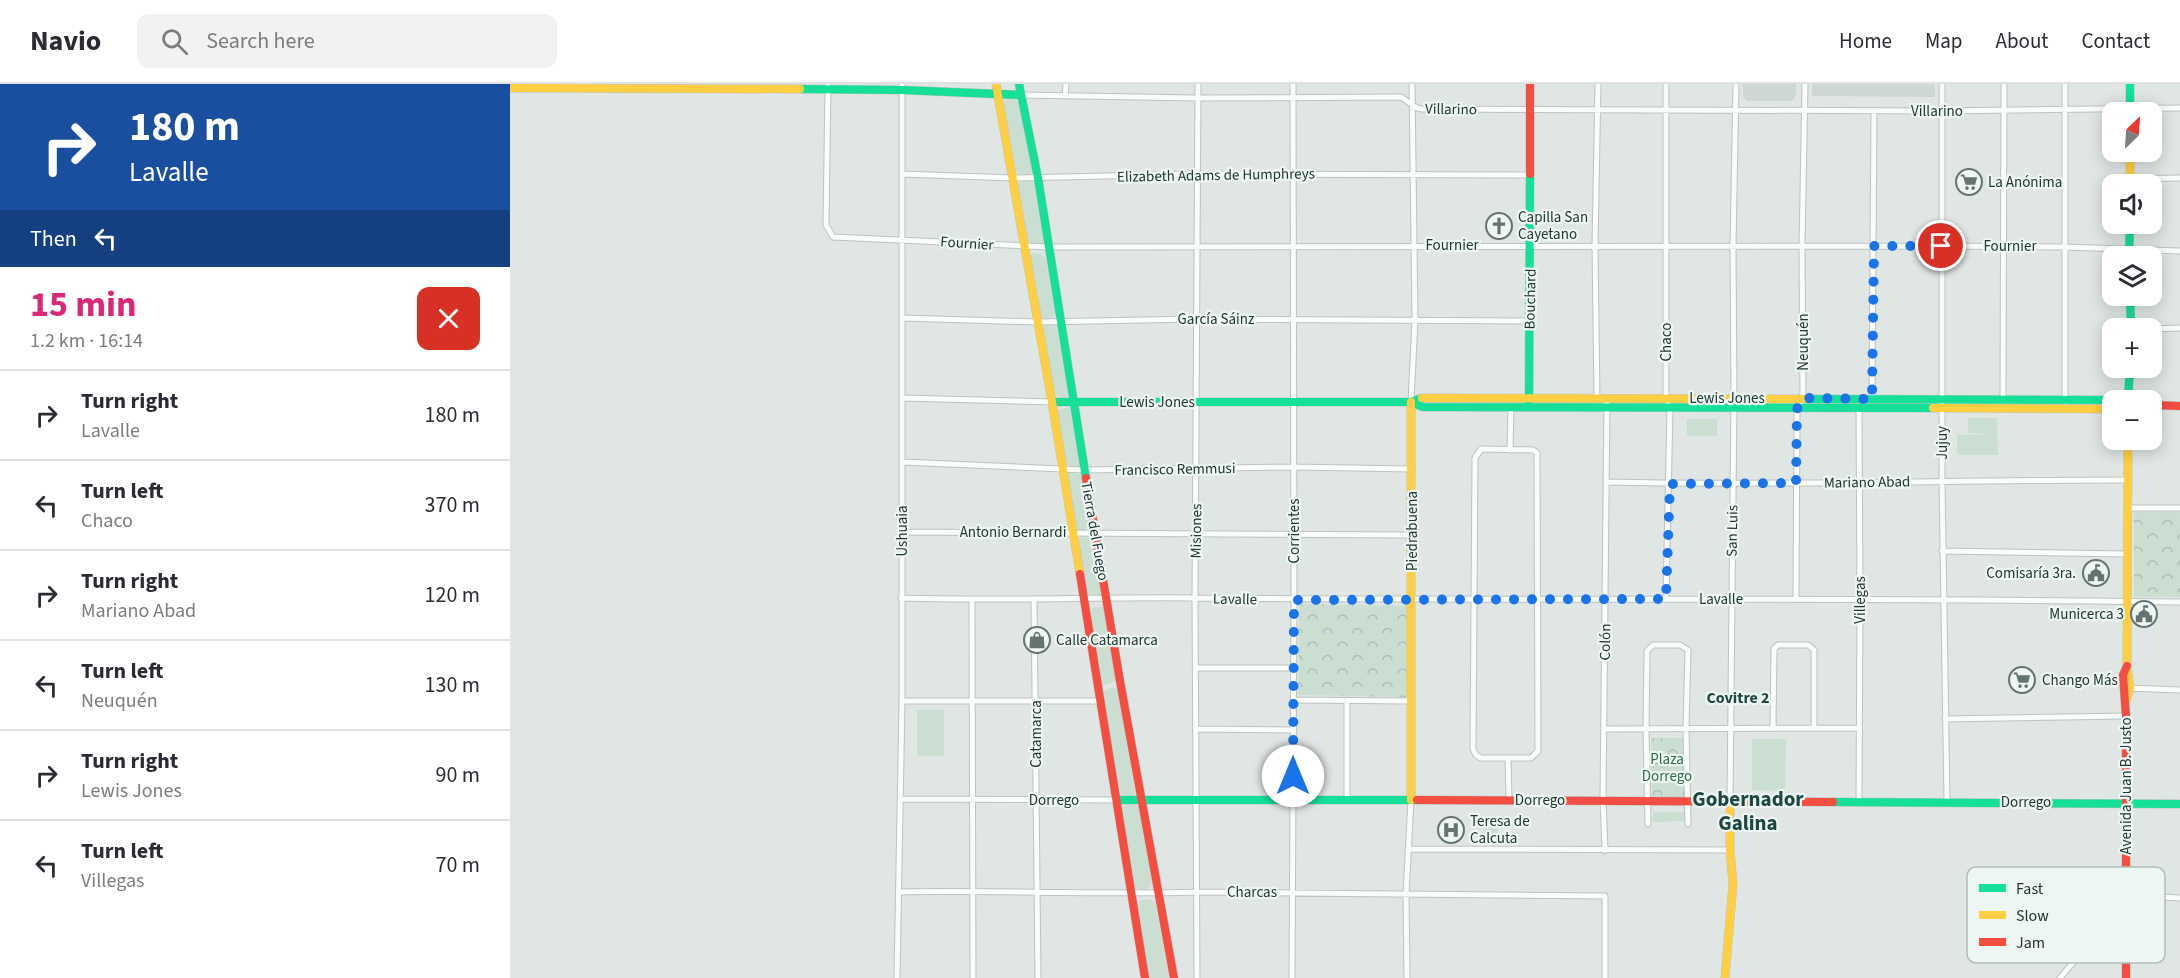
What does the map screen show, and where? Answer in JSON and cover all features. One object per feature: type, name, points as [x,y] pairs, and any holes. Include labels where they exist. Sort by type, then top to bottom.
[{"type":"main road","name":"Tierra del Fuego","points":[[996,84],[1039,322],[1145,978]]},
{"type":"main road","name":"Tierra del Fuego","points":[[1019,84],[1038,178],[1084,470],[1174,978]]},
{"type":"main road","name":"Bouchard","points":[[1529,407],[1530,84]]},
{"type":"main road","points":[[2130,84],[2130,102]]},
{"type":"main road","name":"Villarino","points":[[510,88],[560,86],[902,87],[1021,95]]},
{"type":"main road","name":"Lewis Jones","points":[[1052,402],[1412,402],[1423,398],[1803,398],[1858,399],[1873,404],[1942,408],[2102,409]]},
{"type":"main road","name":"Lewis Jones","points":[[1412,402],[1423,407],[1797,409],[1859,408],[1873,404],[1942,399],[2102,400]]},
{"type":"main road","name":"Piedrabuena","points":[[1412,402],[1412,800]]},
{"type":"main road","points":[[2162,405],[2180,406]]},
{"type":"main road","name":"Avenida Juan B. Justo","points":[[2126,867],[2126,688],[2123,675],[2127,666],[2128,450]]},
{"type":"main road","name":"Dorrego","points":[[1117,800],[1197,798],[2180,804]]},
{"type":"main road","name":"San Luis","points":[[1725,978],[1733,884],[1730,801]]},
{"type":"street","points":[[1065,96],[1066,84]]},
{"type":"street","name":"Misiones","points":[[1197,84],[1195,598],[1197,978]]},
{"type":"street","name":"Corrientes","points":[[1292,978],[1294,892],[1293,84]]},
{"type":"street","name":"Piedrabuena","points":[[1412,84],[1415,320],[1412,402]]},
{"type":"street","points":[[1597,407],[1595,246],[1598,84]]},
{"type":"street","name":"Chaco","points":[[1666,84],[1666,398],[1670,408],[1666,599]]},
{"type":"street","name":"San Luis","points":[[1730,801],[1734,398],[1732,246],[1736,84]]},
{"type":"street","name":"Neuquén","points":[[1796,599],[1797,409],[1803,398],[1802,247],[1805,84]]},
{"type":"street","name":"Jujuy","points":[[1942,84],[1942,551],[1947,802]]},
{"type":"street","points":[[2003,409],[2004,84]]},
{"type":"street","points":[[2065,84],[2065,409]]},
{"type":"street","name":"Fournier","points":[[828,87],[826,225],[833,237],[902,238],[1048,247],[1196,245],[2003,246],[2065,247],[2102,251]]},
{"type":"street","name":"Ushuaia","points":[[897,978],[902,701],[902,87]]},
{"type":"street","name":"Villarino","points":[[1021,95],[1401,98],[1422,109],[2102,110]]},
{"type":"street","name":"Villarino","points":[[2162,109],[2180,108]]},
{"type":"street","points":[[1873,404],[1874,111]]},
{"type":"street","name":"Elizabeth Adams de Humphreys","points":[[902,174],[1013,178],[1196,174],[1530,175]]},
{"type":"street","points":[[2162,179],[2180,178]]},
{"type":"street","name":"Fournier","points":[[2162,252],[2180,251]]},
{"type":"street","name":"García Sáinz","points":[[902,318],[1039,322],[1196,319],[1529,321]]},
{"type":"street","points":[[2162,329],[2180,328]]},
{"type":"street","name":"Lewis Jones","points":[[902,398],[1052,402]]},
{"type":"street","points":[[1510,450],[1511,398]]},
{"type":"street","name":"Colón","points":[[1605,851],[1603,800],[1606,398]]},
{"type":"street","name":"Villegas","points":[[1858,399],[1860,600],[1858,802]]},
{"type":"street","points":[[1481,449],[1510,450],[1533,450],[1538,453],[1538,751],[1531,758],[1481,758],[1473,749],[1475,458],[1481,449]]},
{"type":"street","name":"Francisco Remmusi","points":[[903,462],[1084,470],[1293,467],[1412,469]]},
{"type":"street","name":"Mariano Abad","points":[[1607,482],[1670,484],[2128,480]]},
{"type":"street","points":[[2128,508],[2180,508]]},
{"type":"street","name":"Antonio Bernardi","points":[[902,532],[1412,535]]},
{"type":"street","points":[[1942,551],[2127,554]]},
{"type":"street","name":"Lavalle","points":[[902,598],[2180,602]]},
{"type":"street","name":"Catamarca","points":[[1034,598],[1038,978]]},
{"type":"street","points":[[972,600],[972,978]]},
{"type":"street","points":[[1648,824],[1647,651],[1653,645],[1662,645],[1685,646],[1688,650],[1686,728],[1688,824]]},
{"type":"street","points":[[1773,728],[1774,649],[1778,645],[1808,645],[1814,650],[1814,727]]},
{"type":"street","points":[[1196,668],[1294,668]]},
{"type":"street","points":[[2126,688],[2180,690]]},
{"type":"street","points":[[1294,700],[1412,701]]},
{"type":"street","points":[[902,701],[1101,701]]},
{"type":"street","points":[[1347,701],[1347,800]]},
{"type":"street","points":[[1945,719],[2126,716]]},
{"type":"street","points":[[1604,729],[1859,728]]},
{"type":"street","points":[[1197,729],[1293,730]]},
{"type":"street","points":[[1508,759],[1509,800]]},
{"type":"street","name":"Dorrego","points":[[901,799],[1117,800]]},
{"type":"street","name":"Piedrabuena","points":[[1407,978],[1406,894],[1412,800]]},
{"type":"street","points":[[1410,849],[1730,850]]},
{"type":"street","name":"Charcas","points":[[899,892],[1036,891],[1131,894],[1294,892],[1605,896],[1605,978]]},
{"type":"street","points":[[2060,978],[2072,963]]},
{"type":"shaded area","points":[[1743,84],[1796,84],[1796,96],[1792,101],[1747,101],[1743,97]]},
{"type":"shaded area","points":[[1812,84],[1935,84],[1935,97],[1812,96]]},
{"type":"green space","points":[[1006,99],[1014,99],[1020,104],[1032,170],[1030,175],[1017,173],[1004,105]]},
{"type":"green space","points":[[1031,181],[1035,184],[1045,244],[1028,241],[1018,184]]},
{"type":"green space","points":[[1033,253],[1041,254],[1046,259],[1055,314],[1051,319],[1041,318],[1030,256]]},
{"type":"green space","points":[[1050,324],[1057,327],[1069,394],[1066,398],[1060,398],[1054,394],[1042,327]]},
{"type":"green space","points":[[1072,408],[1080,468],[1072,468],[1064,462],[1057,410]]},
{"type":"green space","points":[[1968,418],[1997,418],[1998,455],[1957,455],[1957,435],[1992,434],[1968,433]]},
{"type":"green space","points":[[1687,419],[1717,419],[1717,436],[1687,436]]},
{"type":"green space","points":[[1066,473],[1081,474],[1091,532],[1078,532],[1076,529]]},
{"type":"green space","points":[[2134,512],[2180,512],[2180,597],[2134,597]]},
{"type":"green space","points":[[1082,537],[1093,540],[1101,598],[1089,597],[1086,593],[1078,541]]},
{"type":"green space","points":[[1299,604],[1408,606],[1407,697],[1298,695]]},
{"type":"green space","points":[[1095,607],[1105,609],[1116,679],[1104,685],[1100,682],[1090,615],[1091,609]]},
{"type":"green space","points":[[1112,687],[1118,690],[1135,794],[1135,798],[1130,799],[1118,791],[1102,692]]},
{"type":"green space","points":[[917,710],[944,710],[944,756],[917,756]]},
{"type":"green space","name":"Plaza Dorrego","points":[[1651,738],[1683,738],[1684,797],[1652,797]]},
{"type":"green space","points":[[1752,739],[1786,739],[1785,791],[1752,790]]},
{"type":"green space","points":[[1125,804],[1139,807],[1152,881],[1145,890],[1136,888],[1134,885],[1121,811]]},
{"type":"green space","points":[[1653,812],[1685,812],[1686,821],[1653,822]]},
{"type":"green space","points":[[1484,819],[1497,819],[1498,844],[1485,845]]},
{"type":"green space","points":[[1149,899],[1155,902],[1169,978],[1149,978],[1138,905],[1140,901]]},
{"type":"traffic: fast","points":[[1019,84],[1038,178],[1086,478]]},
{"type":"traffic: fast","points":[[2130,84],[2130,102]]},
{"type":"traffic: fast","points":[[800,89],[1021,95]]},
{"type":"traffic: fast","points":[[1529,400],[1530,174]]},
{"type":"traffic: fast","points":[[2129,246],[2130,234]]},
{"type":"traffic: fast","points":[[2130,306],[2131,318]]},
{"type":"traffic: fast","points":[[2129,378],[2129,390]]},
{"type":"traffic: fast","points":[[1052,402],[1411,402],[1422,398]]},
{"type":"traffic: fast","points":[[1804,399],[2102,400]]},
{"type":"traffic: fast","points":[[1411,402],[1423,407],[1933,408]]},
{"type":"traffic: fast","points":[[1117,800],[1417,800]]},
{"type":"traffic: fast","points":[[1833,802],[2180,804]]},
{"type":"traffic: slow","points":[[996,84],[1080,574]]},
{"type":"traffic: slow","points":[[510,88],[800,89]]},
{"type":"traffic: slow","points":[[2130,162],[2130,174]]},
{"type":"traffic: slow","points":[[1422,398],[1804,399]]},
{"type":"traffic: slow","points":[[1411,402],[1411,800]]},
{"type":"traffic: slow","points":[[1933,408],[2102,409]]},
{"type":"traffic: slow","points":[[2126,701],[2130,688],[2127,666],[2128,450]]},
{"type":"traffic: slow","points":[[1725,978],[1733,884],[1730,801]]},
{"type":"traffic: jam","points":[[1530,84],[1530,174]]},
{"type":"traffic: jam","points":[[2162,405],[2180,406]]},
{"type":"traffic: jam","points":[[1086,478],[1174,978]]},
{"type":"traffic: jam","points":[[1080,574],[1145,978]]},
{"type":"traffic: jam","points":[[2126,867],[2126,716],[2123,675],[2127,666]]},
{"type":"traffic: jam","points":[[1417,800],[1833,802]]},
{"type":"traffic: jam","points":[[2126,963],[2126,978]]},
{"type":"place","name":"La Anónima","points":[[1969,182]]},
{"type":"place","name":"Capilla San Cayetano","points":[[1499,226]]},
{"type":"place","name":"Comisaría 3ra.","points":[[2096,573]]},
{"type":"place","name":"Municerca 3","points":[[2144,614]]},
{"type":"place","name":"Calle Catamarca","points":[[1037,640]]},
{"type":"place","name":"Chango Más","points":[[2022,680]]},
{"type":"place","name":"Teresa de Calcuta","points":[[1451,830]]},
{"type":"district","name":"Covitre 2","points":[[1738,697]]},
{"type":"district","name":"Gobernador Galina","points":[[1748,811]]},
{"type":"route","points":[[1293,776],[1294,600],[1666,599],[1670,484],[1796,483],[1797,409],[1803,398],[1872,399],[1874,246],[1941,246]]}]
